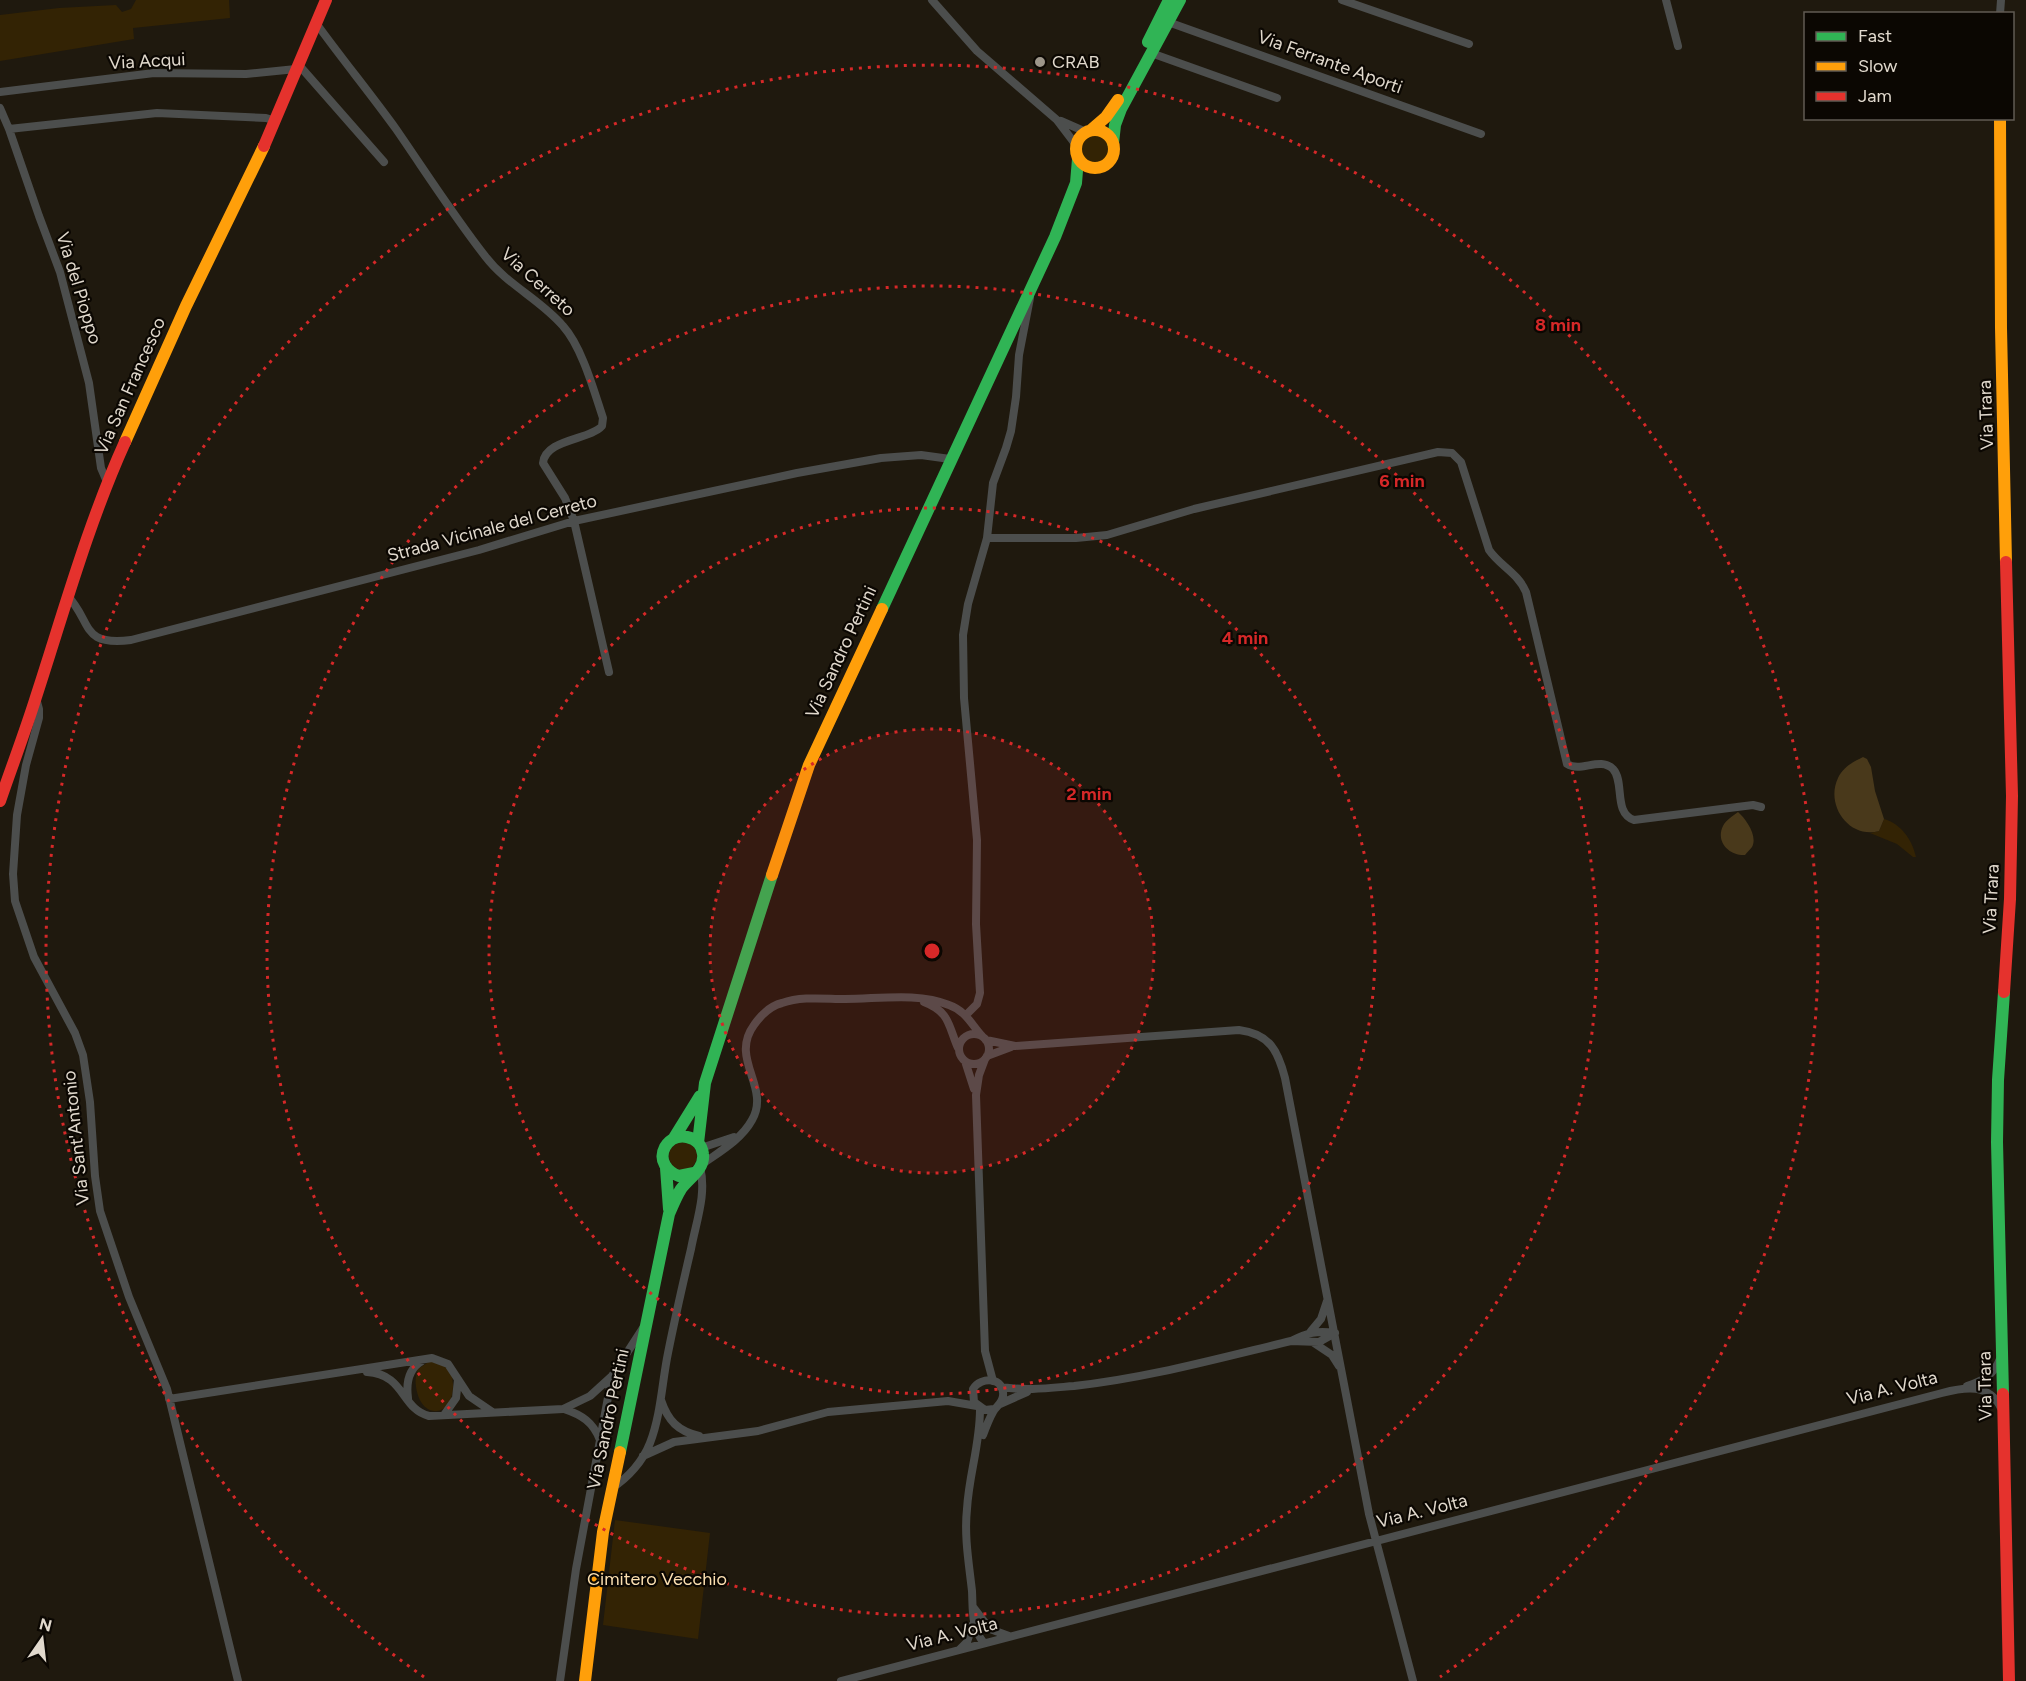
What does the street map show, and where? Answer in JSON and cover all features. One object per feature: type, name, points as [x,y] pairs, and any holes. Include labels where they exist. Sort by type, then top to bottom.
[{"type":"main road","name":"Via San Francesco","points":[[0,801],[36,698],[67,595],[107,482],[186,306],[276,121],[326,0]]},
{"type":"main road","points":[[1076,146],[1081,136],[1106,117],[1118,101],[1169,0]]},
{"type":"main road","name":"Via Sandro Pertini","points":[[585,1681],[603,1532],[669,1214],[679,1192],[699,1168],[703,1156],[700,1146],[704,1090],[807,772],[1072,196],[1079,184],[1112,158],[1115,125],[1121,109],[1180,0]]},
{"type":"main road","name":"Via Trara","points":[[2000,120],[2001,328],[2012,796],[2010,899],[1997,1110],[2009,1681]]},
{"type":"main road","points":[[1089,131],[1104,132],[1113,142]]},
{"type":"main road","name":"Via Sandro Pertini","points":[[1072,196],[1076,183],[1078,159],[1076,146]]},
{"type":"main road","points":[[1078,159],[1086,166],[1097,168]]},
{"type":"main road","points":[[669,1214],[663,1151],[674,1138],[704,1090]]},
{"type":"main road","points":[[674,1138],[687,1137],[700,1146]]},
{"type":"main road","points":[[666,1168],[679,1176],[699,1168]]},
{"type":"street","points":[[932,0],[977,51],[1057,120],[1076,146]]},
{"type":"street","points":[[1342,0],[1468,44]]},
{"type":"street","points":[[1666,0],[1678,46]]},
{"type":"street","name":"Via Ferrante Aporti","points":[[1168,22],[1481,134]]},
{"type":"street","name":"Via Cerreto","points":[[316,23],[396,129],[420,167],[486,258],[506,280],[554,316],[569,334],[591,383],[604,421],[601,429],[564,443],[548,452],[543,460],[544,466],[567,501],[574,521],[609,672]]},
{"type":"street","points":[[1151,53],[1277,98]]},
{"type":"street","points":[[297,67],[384,162]]},
{"type":"street","name":"Via Acqui","points":[[0,92],[154,73],[246,74],[297,67]]},
{"type":"street","name":"Via del Pioppo","points":[[0,108],[60,272],[84,358],[101,468],[107,482]]},
{"type":"street","points":[[9,129],[157,113],[266,118],[276,121]]},
{"type":"street","points":[[1057,120],[1089,131]]},
{"type":"street","points":[[966,1015],[977,1004],[980,993],[976,916],[977,845],[964,698],[963,643],[968,604],[987,538],[992,488],[1012,425],[1019,355],[1032,286]]},
{"type":"street","points":[[987,538],[1076,538],[1107,535],[1194,509],[1438,452],[1450,452],[1461,462],[1489,550],[1518,578],[1526,592],[1567,764],[1576,768],[1599,764],[1611,768],[1616,775],[1624,813],[1634,820],[1753,805],[1761,807]]},
{"type":"street","name":"Strada Vicinale del Cerreto","points":[[67,595],[95,637],[108,640],[131,640],[489,547],[574,521],[863,461],[914,455],[951,459]]},
{"type":"street","name":"Via Sant'Antonio","points":[[36,698],[39,718],[26,765],[17,815],[13,874],[15,901],[34,957],[75,1033],[83,1055],[90,1102],[100,1211],[129,1297],[162,1375],[238,1681]]},
{"type":"street","points":[[915,998],[937,1008],[946,1016],[976,1095]]},
{"type":"street","points":[[612,1488],[627,1476],[643,1456],[654,1430],[699,1209],[703,1185],[699,1168],[742,1133],[754,1116],[757,1098],[746,1061],[746,1041],[753,1025],[771,1007],[781,1003],[797,1000],[915,998],[946,1004],[966,1015],[989,1046],[979,1075],[976,1095],[986,1351],[993,1381]]},
{"type":"street","points":[[965,1061],[977,1064],[1015,1046],[1234,1030],[1249,1032],[1266,1040],[1274,1048],[1281,1064],[1375,1540],[1413,1681]]},
{"type":"street","points":[[958,1048],[962,1038],[972,1034],[1015,1046]]},
{"type":"street","points":[[700,1146],[742,1133]]},
{"type":"street","points":[[979,1381],[993,1381],[1001,1387],[1032,1390],[1103,1383],[1291,1341],[1308,1332],[1322,1319],[1327,1301],[1326,1292]]},
{"type":"street","points":[[563,1409],[590,1396],[612,1376],[643,1327],[650,1311]]},
{"type":"street","points":[[1308,1332],[1335,1333]]},
{"type":"street","points":[[1291,1341],[1325,1340],[1335,1333]]},
{"type":"street","points":[[1961,1388],[1984,1379],[1997,1367],[2002,1333]]},
{"type":"street","points":[[1314,1342],[1332,1355],[1343,1375]]},
{"type":"street","points":[[948,1401],[973,1389],[979,1381],[986,1351]]},
{"type":"street","points":[[408,1398],[410,1374],[416,1364],[428,1358]]},
{"type":"street","points":[[169,1399],[437,1358],[454,1370],[469,1396],[491,1412]]},
{"type":"street","points":[[354,1371],[372,1372],[388,1378],[408,1398],[414,1409],[422,1414],[563,1409],[577,1413],[590,1422],[600,1440]]},
{"type":"street","points":[[444,1415],[456,1398],[457,1376]]},
{"type":"street","points":[[560,1681],[576,1569],[612,1376]]},
{"type":"street","points":[[978,1446],[1003,1396],[1001,1387]]},
{"type":"street","name":"Via A. Volta","points":[[841,1681],[1961,1388],[1976,1388],[1989,1392],[1998,1401],[2003,1412]]},
{"type":"street","points":[[973,1389],[972,1398],[978,1407],[978,1446],[967,1508],[967,1551],[974,1624],[984,1643]]},
{"type":"street","points":[[643,1456],[670,1443],[765,1430],[828,1412],[948,1401],[978,1407],[997,1406],[1032,1390]]},
{"type":"street","points":[[660,1396],[668,1417],[676,1427],[688,1433],[712,1437]]},
{"type":"street","points":[[973,1607],[994,1631],[1009,1636]]},
{"type":"street","points":[[983,1621],[986,1634],[984,1643]]},
{"type":"street","points":[[960,1649],[967,1642],[974,1624]]},
{"type":"green space","points":[[136,0],[229,0],[230,18],[133,28],[134,39],[0,61],[0,15],[59,8],[116,5],[122,12],[131,9]]},
{"type":"green space","points":[[1095,135],[1105,139],[1109,149],[1105,159],[1095,163],[1085,159],[1081,149],[1085,139]]},
{"type":"green space","points":[[1884,819],[1901,828],[1912,844],[1916,857],[1897,844],[1870,833],[1879,831]]},
{"type":"green space","points":[[683,1142],[693,1146],[697,1156],[693,1166],[683,1170],[673,1166],[669,1156],[673,1146]]},
{"type":"green space","points":[[430,1361],[444,1363],[452,1376],[452,1395],[449,1403],[438,1411],[432,1411],[426,1407],[416,1389],[418,1369]]},
{"type":"green space","name":"Cimitero Vecchio","points":[[615,1520],[710,1533],[698,1639],[603,1625]]},
{"type":"shaded area","points":[[1863,757],[1867,759],[1871,767],[1875,791],[1884,819],[1879,831],[1858,830],[1842,818],[1837,809],[1835,788],[1840,774],[1849,765]]},
{"type":"shaded area","points":[[1738,812],[1748,823],[1753,838],[1752,847],[1745,855],[1734,853],[1725,847],[1721,837],[1724,824]]},
{"type":"traffic: fast","points":[[1148,42],[1169,0]]},
{"type":"traffic: fast","points":[[1113,143],[1115,125],[1121,109],[1180,0]]},
{"type":"traffic: fast","points":[[882,609],[1055,237],[1076,183],[1078,159]]},
{"type":"traffic: fast","points":[[698,1143],[705,1083],[772,875]]},
{"type":"traffic: fast","points":[[2003,1394],[1997,1142],[1998,1080],[2004,992]]},
{"type":"traffic: fast","points":[[674,1138],[700,1096]]},
{"type":"traffic: fast","points":[[620,1452],[669,1214],[681,1189],[699,1169],[703,1159],[698,1142],[687,1137],[675,1138],[669,1142],[663,1152],[665,1165],[679,1176],[694,1173]]},
{"type":"traffic: fast","points":[[666,1168],[669,1209]]},
{"type":"traffic: slow","points":[[1091,130],[1106,117],[1118,100]]},
{"type":"traffic: slow","points":[[2000,120],[2001,328],[2006,562]]},
{"type":"traffic: slow","points":[[1095,130],[1109,135],[1114,149],[1109,163],[1095,168],[1081,163],[1076,149],[1081,135],[1095,130]]},
{"type":"traffic: slow","points":[[125,442],[186,306],[264,146]]},
{"type":"traffic: slow","points":[[772,875],[809,765],[882,609]]},
{"type":"traffic: slow","points":[[585,1681],[603,1532],[620,1452]]},
{"type":"traffic: jam","points":[[264,146],[326,0]]},
{"type":"traffic: jam","points":[[0,801],[88,536],[125,442]]},
{"type":"traffic: jam","points":[[2004,992],[2010,899],[2012,796],[2006,562]]},
{"type":"traffic: jam","points":[[2003,1394],[2009,1681]]},
{"type":"place","name":"CRAB","points":[[1040,62]]}]
